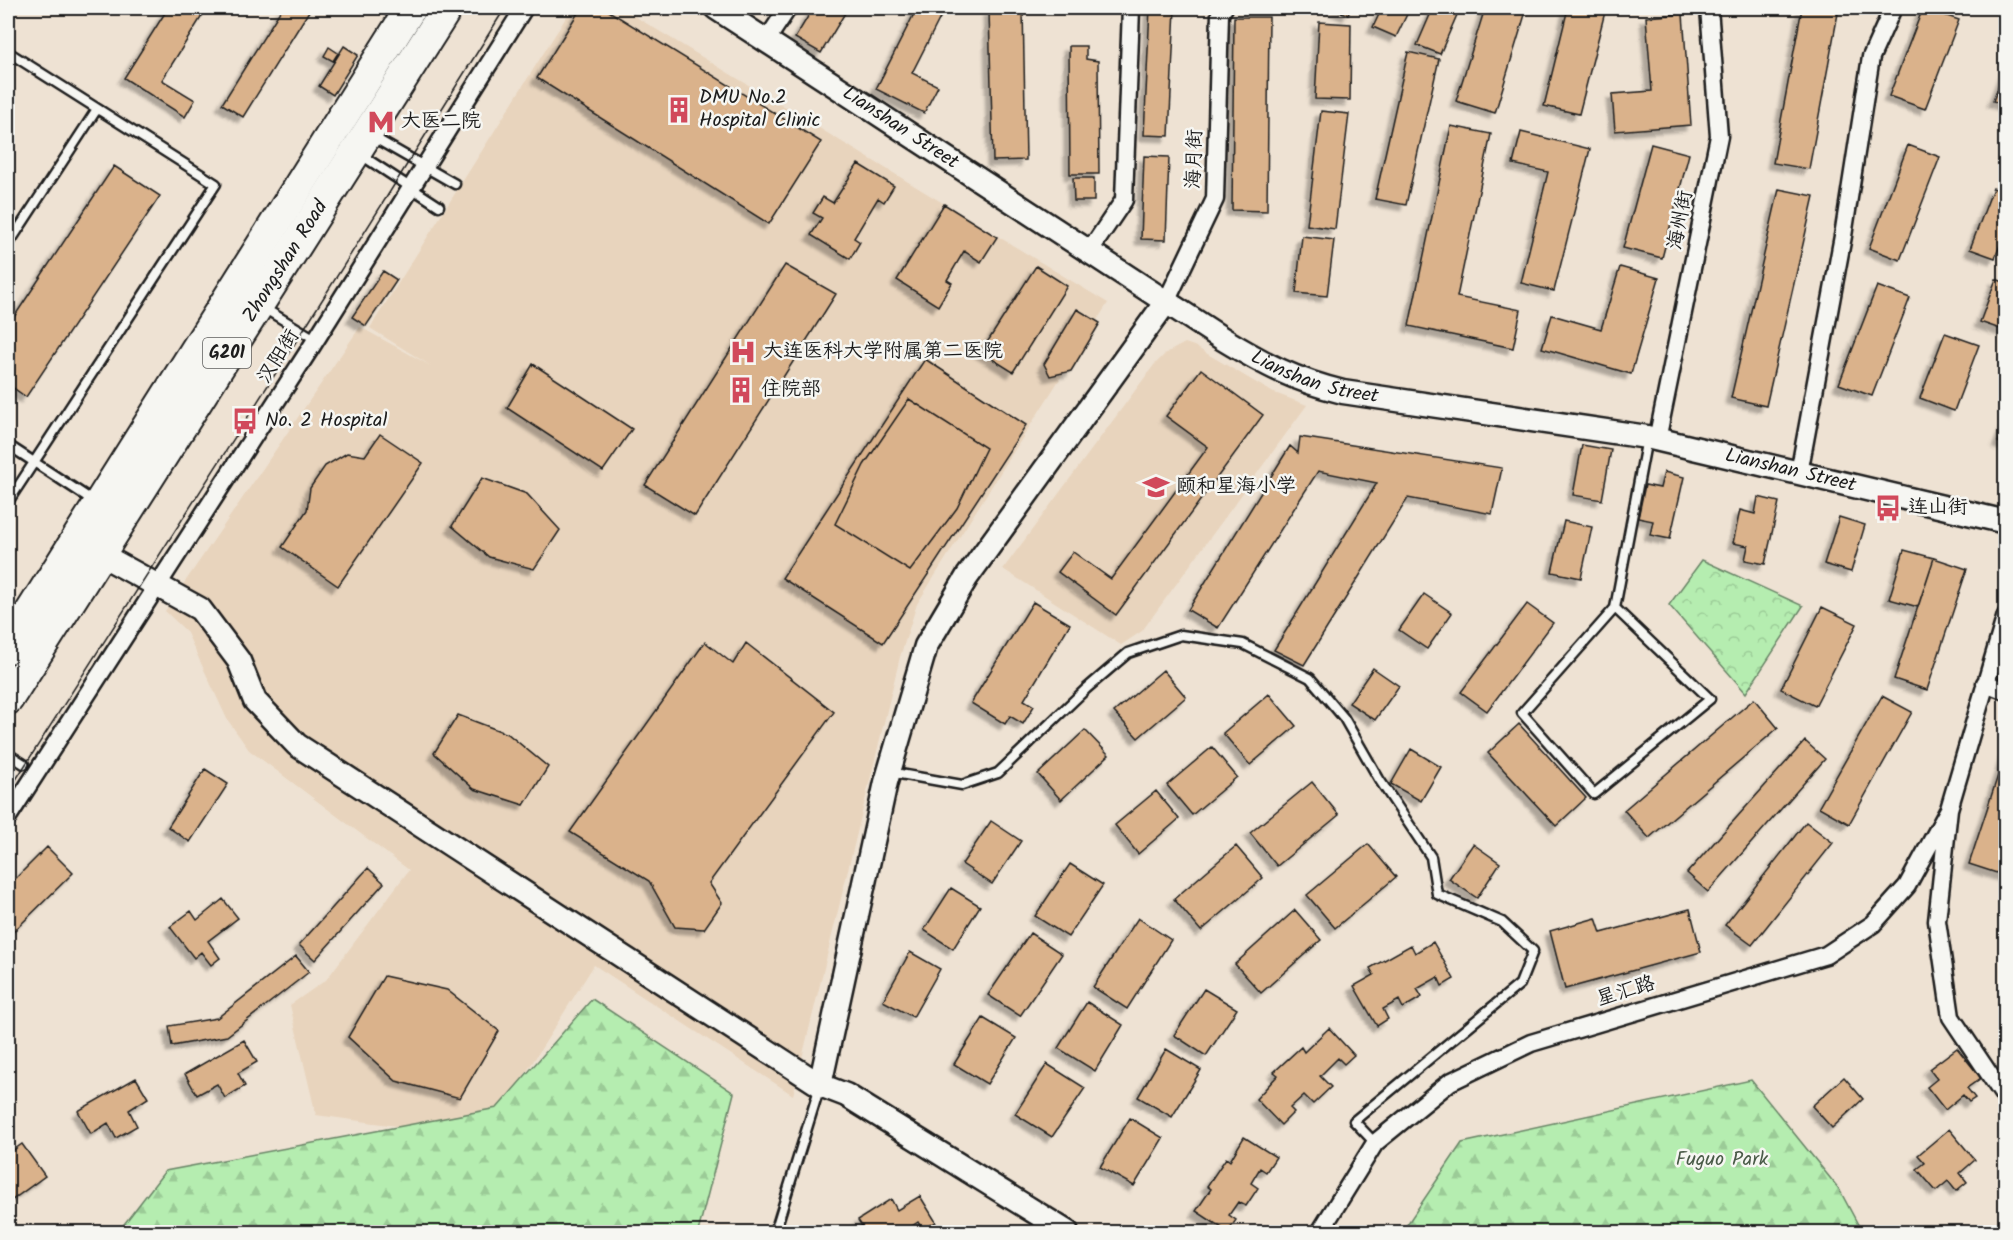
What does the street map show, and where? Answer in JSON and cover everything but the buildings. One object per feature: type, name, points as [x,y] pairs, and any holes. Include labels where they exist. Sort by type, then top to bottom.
[{"type":"highway","name":"Zhongshan Road","points":[[8,699],[447,8]]},
{"type":"highway","name":"Zhongshan Road","points":[[8,648],[400,12]]},
{"type":"street","name":"汉阳街","points":[[8,817],[524,8]]},
{"type":"street","name":"Lianshan Street","points":[[716,8],[1271,369],[1304,383],[1343,392],[1652,438],[2006,522]]},
{"type":"street","points":[[766,40],[788,8]]},
{"type":"street","points":[[1089,252],[1124,200],[1131,8]]},
{"type":"street","name":"海月街","points":[[1166,302],[1215,199],[1220,13],[1224,8]]},
{"type":"street","name":"海州街","points":[[1652,438],[1719,136],[1709,8]]},
{"type":"street","points":[[1799,473],[1841,247],[1871,57],[1893,8]]},
{"type":"street","points":[[820,1085],[889,772],[926,646],[967,577],[1166,302]]},
{"type":"street","points":[[100,554],[200,609],[238,661],[255,701],[297,745],[820,1085],[846,1095],[1067,1233]]},
{"type":"street","points":[[2006,615],[1949,809],[1937,921],[1952,1017],[2006,1099]]},
{"type":"street","points":[[1985,683],[2006,691]]},
{"type":"street","name":"星汇路","points":[[1320,1233],[1375,1143],[1450,1082],[1530,1043],[1826,955],[1873,924],[1907,886],[1949,809]]},
{"type":"lane","points":[[8,52],[216,184],[8,502]]},
{"type":"lane","points":[[8,245],[98,109]]},
{"type":"lane","points":[[361,142],[424,166],[455,184]]},
{"type":"lane","points":[[361,142],[411,187],[439,206]]},
{"type":"lane","points":[[258,305],[315,339]]},
{"type":"lane","points":[[1615,608],[1710,699],[1594,794],[1522,713],[1615,608],[1652,438]]},
{"type":"lane","points":[[8,445],[98,504]]},
{"type":"lane","points":[[889,772],[962,785],[998,773],[1086,689],[1128,653],[1181,635],[1244,644],[1310,678],[1344,718],[1380,779],[1431,857],[1437,894],[1502,922],[1533,951],[1520,984],[1354,1121],[1375,1143]]},
{"type":"lane","points":[[8,754],[24,764]]},
{"type":"lane","points":[[774,1233],[820,1085]]},
{"type":"shaded area","points":[[572,8],[621,8],[1108,303],[917,604],[900,657],[793,1095],[594,965],[485,1138],[316,1115],[290,1005],[326,980],[409,870],[249,750],[227,719],[186,631],[165,611],[360,327],[431,366],[370,328]]},
{"type":"shaded area","name":"颐和星海小学","points":[[1185,343],[1194,346],[1272,392],[1307,405],[1142,631],[1121,645],[1003,569],[1154,365],[1166,353]]},
{"type":"green space","points":[[1702,560],[1803,606],[1746,693],[1669,605]]},
{"type":"green space","points":[[592,999],[734,1093],[698,1232],[118,1232],[165,1171],[497,1108]]},
{"type":"green space","name":"Fuguo Park","points":[[1751,1080],[1839,1189],[1862,1232],[1402,1232],[1462,1143]]},
{"type":"tram line","points":[[8,792],[302,332],[505,8]]},
{"type":"place","name":"DMU No.2 Hospital Clinic","points":[[679,110]]},
{"type":"place","name":"大医二院","points":[[381,122]]},
{"type":"place","name":"大连医科大学附属第二医院","points":[[743,352]]},
{"type":"place","name":"住院部","points":[[741,390]]},
{"type":"place","name":"No. 2 Hospital","points":[[245,421]]},
{"type":"place","name":"颐和星海小学","points":[[1156,487]]},
{"type":"place","name":"连山街","points":[[1888,508]]}]
